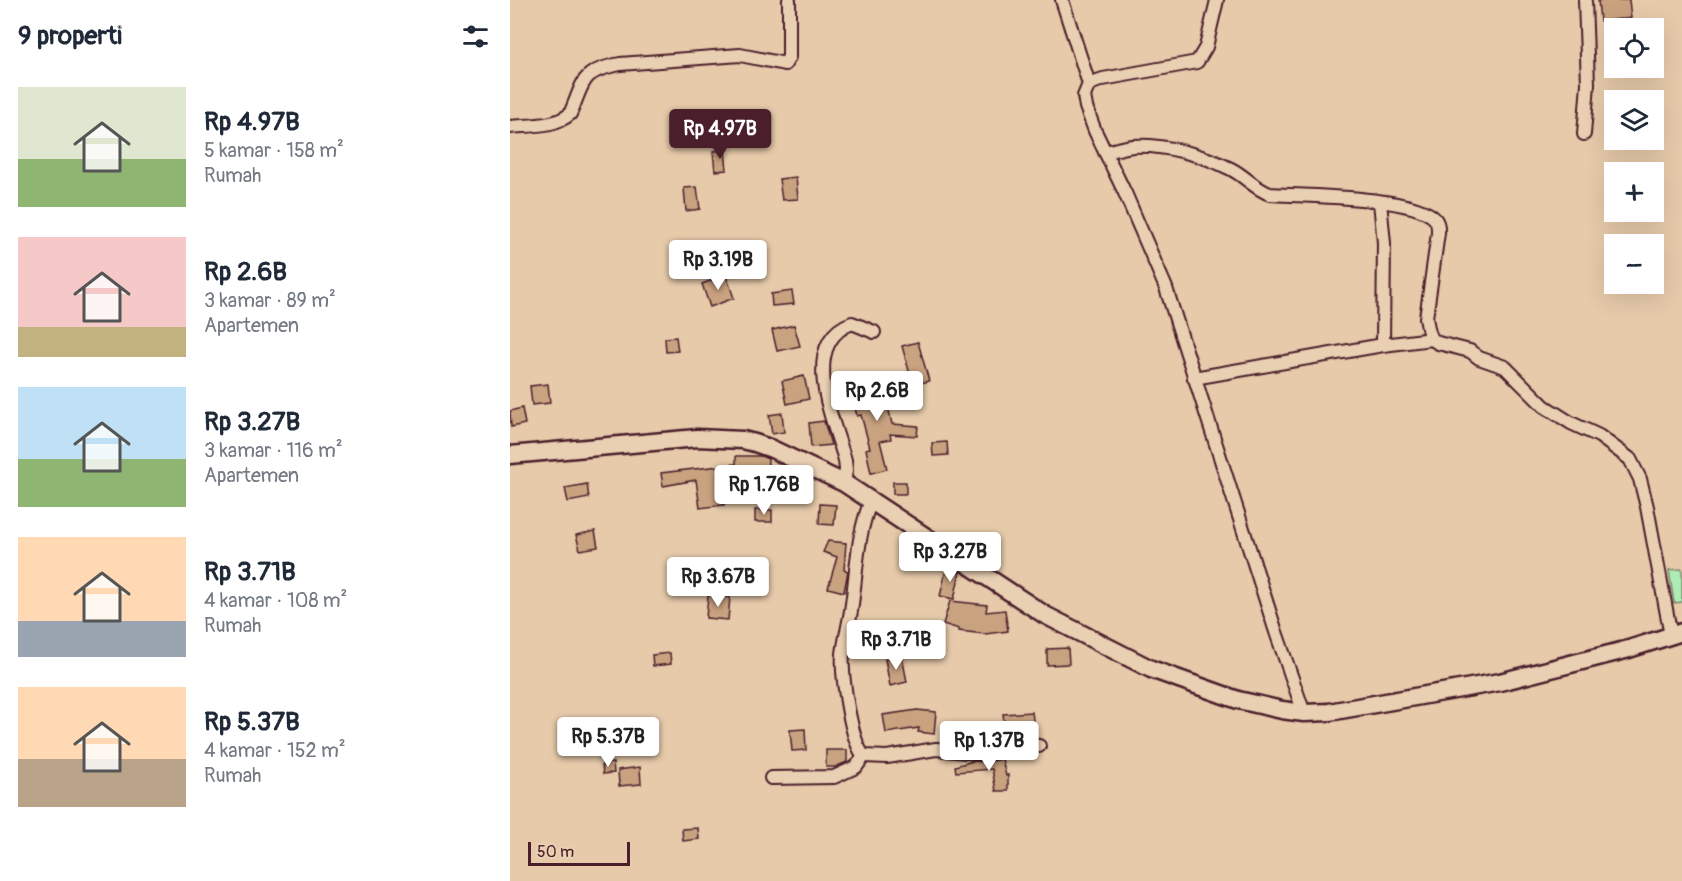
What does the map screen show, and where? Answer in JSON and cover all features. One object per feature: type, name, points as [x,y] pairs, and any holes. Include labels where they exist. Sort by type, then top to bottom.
[{"type":"main road","points":[[510,455],[697,438],[743,440],[772,449],[844,483],[1045,615],[1151,669],[1238,700],[1282,710],[1304,713],[1329,712],[1500,682],[1629,649],[1676,634]]},
{"type":"street","points":[[510,127],[557,122],[565,118],[570,114],[586,76],[601,68],[620,64],[740,55],[785,64],[789,57],[789,0]]},
{"type":"street","points":[[1062,0],[1089,84],[1084,96],[1086,107],[1166,288],[1304,713]]},
{"type":"street","points":[[1089,84],[1197,62],[1206,47],[1217,0]]},
{"type":"street","points":[[1584,134],[1588,84],[1585,0]]},
{"type":"street","points":[[1106,152],[1132,146],[1161,147],[1233,170],[1262,191],[1270,194],[1408,205],[1422,210],[1437,222],[1438,233],[1426,318],[1432,339],[1438,343],[1470,351],[1479,358],[1505,367],[1544,406],[1571,423],[1599,436],[1630,459],[1640,479],[1676,634]]},
{"type":"street","points":[[1380,202],[1384,243],[1383,345]]},
{"type":"street","points":[[844,483],[845,460],[825,395],[823,363],[830,343],[842,327],[852,323],[874,332]]},
{"type":"street","points":[[1194,378],[1383,345],[1432,339]]},
{"type":"street","points":[[864,756],[857,742],[845,690],[843,655],[852,605],[856,560],[864,518],[871,501]]},
{"type":"street","points":[[864,756],[887,757],[936,749],[985,754],[1030,745],[1039,746]]},
{"type":"street","points":[[771,778],[843,775],[856,767],[864,756]]},
{"type":"green space","points":[[1682,569],[1682,602],[1674,603],[1669,570]]},
{"type":"building","points":[[1598,0],[1629,0],[1631,18],[1604,18],[1604,21],[1600,21]]},
{"type":"building","points":[[725,150],[727,170],[715,171],[713,151]]},
{"type":"building","points":[[796,177],[798,199],[782,200],[779,179]]},
{"type":"building","points":[[697,187],[700,209],[686,211],[684,188]]},
{"type":"building","points":[[726,275],[734,298],[710,307],[702,284]]},
{"type":"building","points":[[792,291],[794,304],[772,306],[771,294]]},
{"type":"building","points":[[794,325],[800,346],[777,351],[772,330]]},
{"type":"building","points":[[676,337],[678,351],[666,352],[665,338]]},
{"type":"building","points":[[918,342],[929,381],[913,385],[902,346]]},
{"type":"building","points":[[804,376],[809,399],[787,404],[782,381]]},
{"type":"building","points":[[882,381],[892,424],[918,426],[917,436],[890,434],[891,439],[880,441],[887,469],[871,473],[866,449],[870,448],[861,415],[857,416],[850,388]]},
{"type":"building","points":[[548,384],[550,403],[532,405],[530,386]]},
{"type":"building","points":[[522,408],[525,424],[511,427],[510,411]]},
{"type":"building","points":[[782,413],[784,432],[772,434],[769,415]]},
{"type":"building","points":[[824,421],[831,445],[811,447],[809,423]]},
{"type":"building","points":[[947,442],[948,455],[933,456],[932,443]]},
{"type":"building","points":[[736,456],[761,456],[768,459],[767,481],[732,480],[734,502],[700,508],[696,480],[663,486],[661,473],[736,464]]},
{"type":"building","points":[[893,482],[906,482],[906,494],[893,494]]},
{"type":"building","points":[[587,484],[589,498],[568,502],[565,488]]},
{"type":"building","points":[[820,504],[836,505],[834,525],[819,524]]},
{"type":"building","points":[[755,510],[772,510],[772,522],[755,522]]},
{"type":"building","points":[[595,531],[598,547],[580,550],[576,535]]},
{"type":"building","points":[[828,541],[846,543],[844,570],[848,571],[844,592],[828,588],[837,557],[823,552]]},
{"type":"building","points":[[947,566],[960,572],[954,599],[940,596]]},
{"type":"building","points":[[708,595],[730,597],[728,620],[706,618]]},
{"type":"building","points":[[950,601],[987,605],[986,612],[1005,610],[1008,631],[985,634],[959,631],[959,629],[943,624]]},
{"type":"building","points":[[1068,648],[1069,664],[1047,665],[1047,649]]},
{"type":"building","points":[[670,653],[671,664],[653,666],[652,655]]},
{"type":"building","points":[[902,656],[907,682],[890,686],[885,659]]},
{"type":"building","points":[[917,710],[936,712],[934,734],[918,732],[919,728],[886,733],[883,715]]},
{"type":"building","points":[[1032,712],[1034,728],[1005,730],[1003,714]]},
{"type":"building","points":[[805,729],[806,750],[792,751],[790,730]]},
{"type":"building","points":[[826,750],[847,750],[847,762],[835,767],[826,767]]},
{"type":"building","points":[[1002,759],[1006,776],[1008,775],[1008,791],[996,791],[992,769],[956,772],[955,766],[973,761],[986,762]]},
{"type":"building","points":[[613,763],[614,773],[603,774],[602,764]]},
{"type":"building","points":[[640,767],[641,784],[619,786],[618,770]]},
{"type":"building","points":[[698,828],[699,839],[683,841],[682,829]]}]
